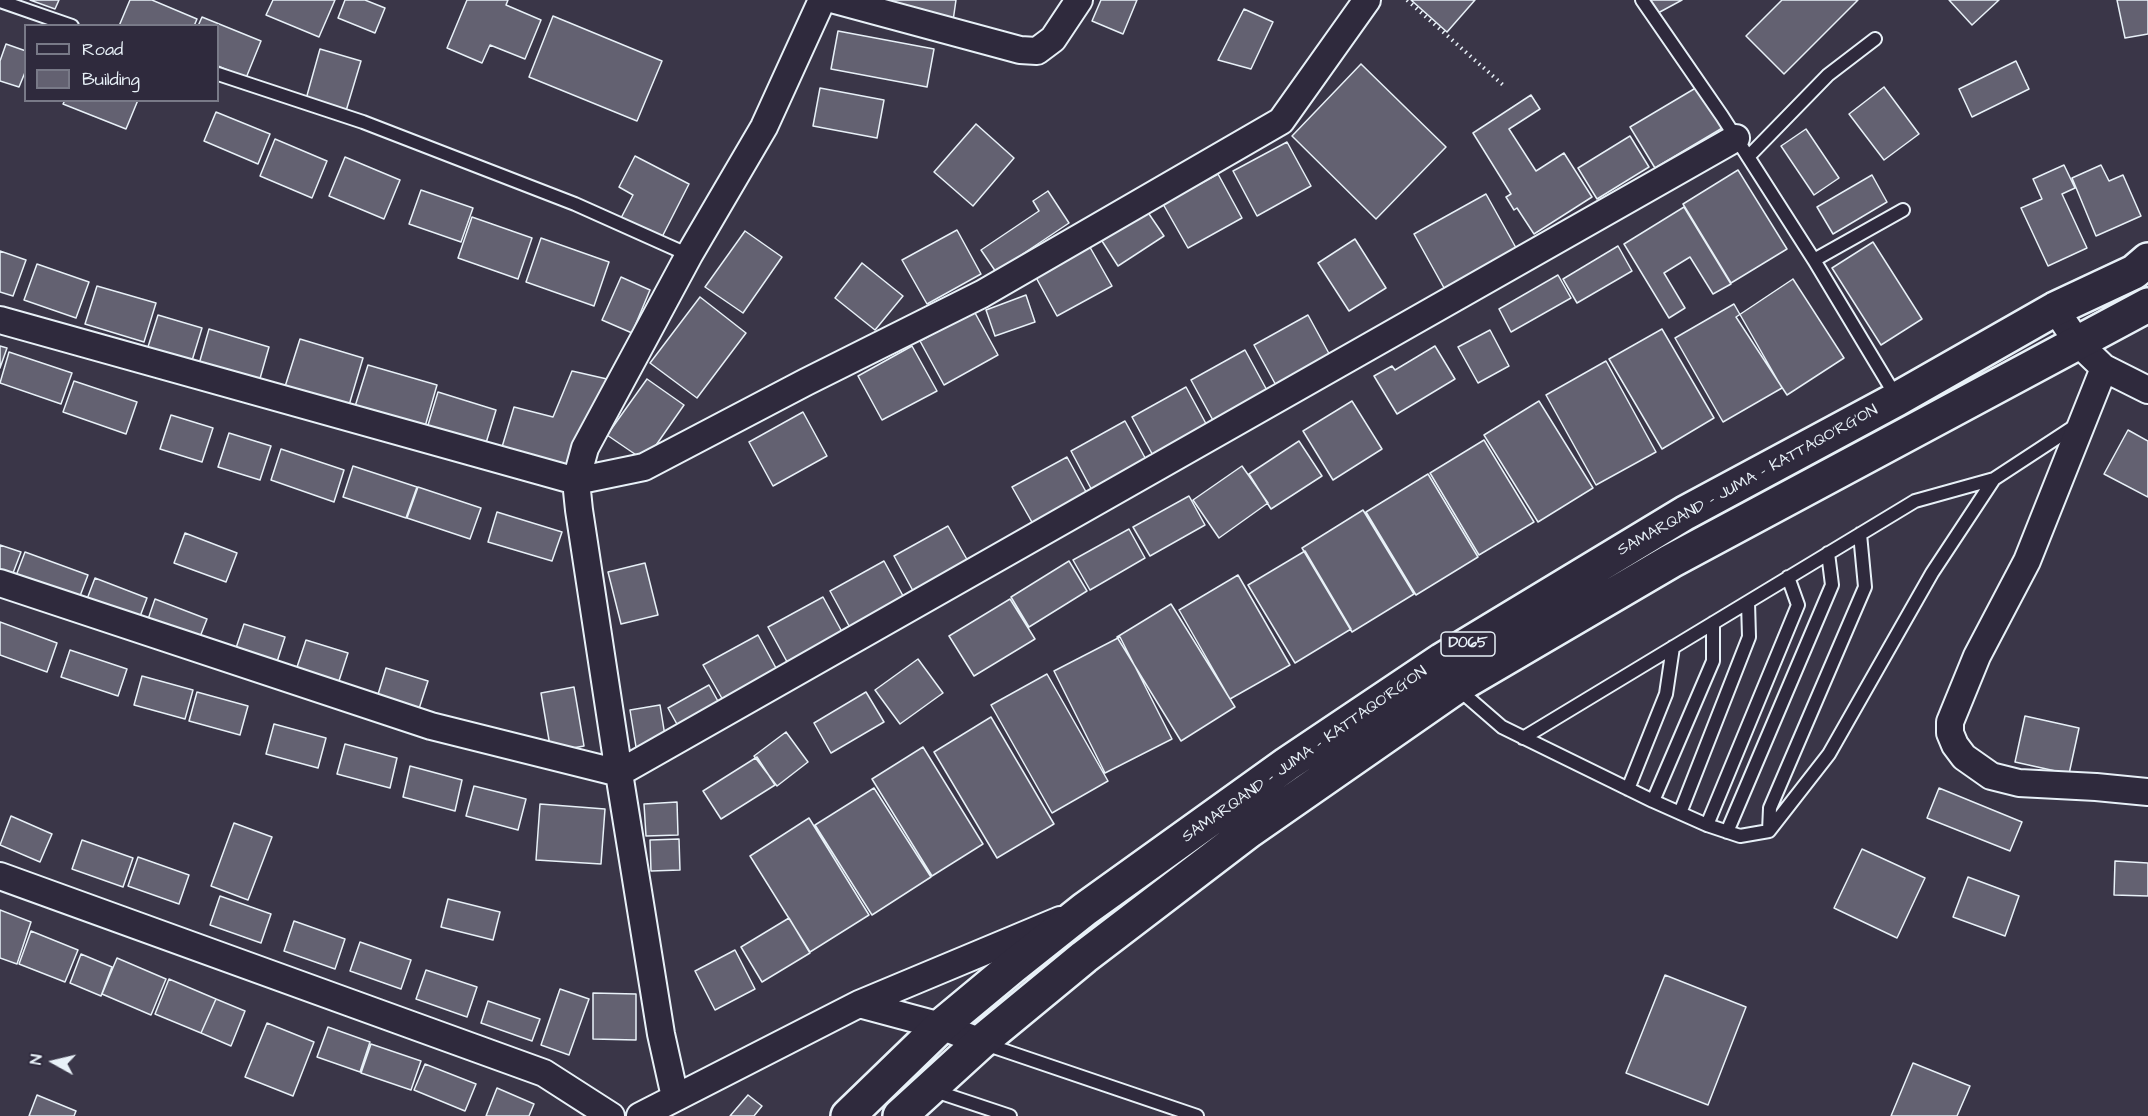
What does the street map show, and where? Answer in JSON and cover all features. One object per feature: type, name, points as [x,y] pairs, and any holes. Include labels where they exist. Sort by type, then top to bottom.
[{"type":"main road","name":"SAMARQAND - JUMA - KATTAQO‘RG‘ON","points":[[848,1116],[941,1026],[1085,909],[1287,764],[1442,660],[1684,513],[1897,399],[2055,309],[2134,272],[2148,260]]},
{"type":"main road","name":"SAMARQAND - JUMA - KATTAQO‘RG‘ON","points":[[900,1116],[981,1042],[1084,957],[1250,831],[1456,687],[1671,561],[2148,305]]},
{"type":"street","points":[[675,1097],[661,1034],[576,482],[585,448],[689,255],[764,127],[822,0]]},
{"type":"street","points":[[835,0],[1020,50],[1037,51],[1053,39],[1079,0]]},
{"type":"street","points":[[0,320],[576,482],[644,467],[806,382],[982,294],[1281,121],[1367,0]]},
{"type":"street","points":[[0,583],[431,726],[619,773],[1742,148]]},
{"type":"street","points":[[2055,309],[2078,343],[2104,368],[2148,390]]},
{"type":"street","points":[[2104,368],[2027,561],[1977,656],[1950,722],[1950,733],[1964,757],[1991,776],[2019,783],[2148,792]]},
{"type":"street","points":[[0,876],[544,1072],[611,1116]]},
{"type":"street","points":[[640,1116],[859,1004],[1085,909]]},
{"type":"street","points":[[859,1004],[941,1026],[981,1042]]},
{"type":"lane","points":[[1642,0],[1814,260],[1897,399]]},
{"type":"lane","points":[[0,1],[66,24]]},
{"type":"lane","points":[[1742,148],[1828,75],[1875,39]]},
{"type":"lane","points":[[219,74],[363,122],[575,204],[689,255]]},
{"type":"lane","points":[[1814,260],[1903,210]]},
{"type":"lane","points":[[1523,738],[1914,501],[1994,479],[2083,421]]},
{"type":"lane","points":[[1456,687],[1502,728],[1653,801],[1707,825],[1740,836],[1769,831],[1829,754],[1932,573],[1994,479]]},
{"type":"lane","points":[[1769,831],[1770,808],[1865,587],[1860,534]]},
{"type":"lane","points":[[1727,832],[1832,585],[1828,553]]},
{"type":"lane","points":[[1707,825],[1798,605],[1788,577]]},
{"type":"lane","points":[[1680,813],[1749,637],[1748,602]]},
{"type":"lane","points":[[1653,801],[1713,661],[1713,623]]},
{"type":"lane","points":[[1628,789],[1666,694],[1673,647]]},
{"type":"lane","points":[[981,1042],[1197,1116]]},
{"type":"lane","points":[[928,1088],[1010,1116]]},
{"type":"path","points":[[1407,0],[1503,85]]},
{"type":"building","points":[[30,0],[59,0],[55,9]]},
{"type":"building","points":[[130,0],[152,0],[197,19],[195,24],[120,24]]},
{"type":"building","points":[[273,0],[335,0],[319,37],[266,15]]},
{"type":"building","points":[[345,0],[365,0],[385,8],[375,33],[338,18]]},
{"type":"building","points":[[467,0],[508,0],[506,5],[541,20],[525,59],[490,45],[482,63],[447,48]]},
{"type":"building","points":[[855,0],[956,0],[953,21]]},
{"type":"building","points":[[1101,0],[1137,0],[1123,34],[1092,21]]},
{"type":"building","points":[[1411,0],[1475,0],[1447,32]]},
{"type":"building","points":[[1650,0],[1682,0],[1658,13]]},
{"type":"building","points":[[1782,0],[1858,0],[1784,74],[1746,36]]},
{"type":"building","points":[[1949,0],[1999,0],[1972,25]]},
{"type":"building","points":[[2117,0],[2148,0],[2148,34],[2125,38]]},
{"type":"building","points":[[1244,9],[1273,22],[1251,69],[1218,60]]},
{"type":"building","points":[[553,16],[662,61],[637,121],[529,77]]},
{"type":"building","points":[[202,17],[261,41],[246,78],[219,66],[219,24],[199,24]]},
{"type":"building","points":[[838,31],[934,49],[927,87],[831,69]]},
{"type":"building","points":[[6,44],[24,50],[24,75],[19,87],[0,81],[0,61]]},
{"type":"building","points":[[320,49],[361,61],[346,111],[306,99]]},
{"type":"building","points":[[2016,61],[2029,89],[1972,117],[1959,89]]},
{"type":"building","points":[[1361,64],[1446,147],[1376,219],[1292,136]]},
{"type":"building","points":[[1699,86],[1724,127],[1655,168],[1630,127]]},
{"type":"building","points":[[1884,87],[1919,134],[1884,160],[1849,114]]},
{"type":"building","points":[[820,88],[884,100],[877,138],[813,126]]},
{"type":"building","points":[[1531,95],[1540,109],[1509,129],[1536,171],[1564,153],[1592,197],[1534,234],[1517,208],[1514,210],[1506,197],[1511,194],[1473,133]]},
{"type":"building","points":[[64,102],[137,102],[126,129],[63,104]]},
{"type":"building","points":[[216,112],[270,134],[258,164],[204,141]]},
{"type":"building","points":[[976,124],[1014,158],[973,206],[934,172]]},
{"type":"building","points":[[1806,129],[1839,178],[1814,195],[1781,146]]},
{"type":"building","points":[[1630,136],[1649,167],[1597,199],[1578,168]]},
{"type":"building","points":[[275,139],[327,161],[312,198],[260,176]]},
{"type":"building","points":[[1287,142],[1311,186],[1257,216],[1233,171]]},
{"type":"building","points":[[635,156],[689,184],[661,239],[621,218],[633,195],[619,187]]},
{"type":"building","points":[[345,157],[400,180],[384,219],[329,196]]},
{"type":"building","points":[[2064,165],[2075,188],[2062,194],[2087,248],[2048,266],[2021,208],[2042,199],[2033,179]]},
{"type":"building","points":[[2101,165],[2109,181],[2123,175],[2141,216],[2096,236],[2072,178]]},
{"type":"building","points":[[1738,170],[1787,249],[1731,283],[1683,204]]},
{"type":"building","points":[[1218,174],[1242,218],[1188,248],[1163,204]]},
{"type":"building","points":[[1872,175],[1887,202],[1833,234],[1817,207]]},
{"type":"building","points":[[421,190],[473,208],[461,242],[409,224]]},
{"type":"building","points":[[1048,191],[1069,223],[996,272],[981,250],[1039,211],[1033,201]]},
{"type":"building","points":[[1486,194],[1520,255],[1448,295],[1414,234]]},
{"type":"building","points":[[1684,207],[1731,284],[1713,294],[1690,257],[1664,273],[1685,308],[1669,318],[1624,244]]},
{"type":"building","points":[[1147,211],[1164,236],[1118,266],[1102,241]]},
{"type":"building","points":[[472,217],[532,238],[518,279],[458,258]]},
{"type":"building","points":[[957,230],[981,274],[927,304],[902,260]]},
{"type":"building","points":[[745,231],[782,257],[743,313],[705,287]]},
{"type":"building","points":[[541,238],[609,262],[594,306],[526,282]]},
{"type":"building","points":[[1355,239],[1386,288],[1349,311],[1318,263]]},
{"type":"building","points":[[1087,242],[1112,286],[1057,316],[1033,272]]},
{"type":"building","points":[[1873,242],[1922,319],[1881,345],[1832,268]]},
{"type":"building","points":[[1618,246],[1632,271],[1577,303],[1563,279]]},
{"type":"building","points":[[0,251],[26,260],[13,296],[0,292]]},
{"type":"building","points":[[862,263],[903,296],[875,330],[835,298]]},
{"type":"building","points":[[37,264],[89,282],[76,318],[24,300]]},
{"type":"building","points":[[1558,275],[1571,298],[1511,332],[1499,309]]},
{"type":"building","points":[[621,277],[650,290],[632,333],[602,320]]},
{"type":"building","points":[[1793,279],[1844,358],[1787,395],[1736,317]]},
{"type":"building","points":[[97,286],[156,303],[144,342],[85,324]]},
{"type":"building","points":[[1026,295],[1035,322],[995,336],[986,310]]},
{"type":"building","points":[[700,297],[746,333],[697,398],[650,363]]},
{"type":"building","points":[[1734,304],[1782,388],[1723,422],[1675,338]]},
{"type":"building","points":[[974,311],[998,355],[944,385],[920,341]]},
{"type":"building","points":[[158,315],[202,328],[191,364],[147,350]]},
{"type":"building","points":[[1308,315],[1332,359],[1278,389],[1254,345]]},
{"type":"building","points":[[209,329],[269,347],[259,382],[199,364]]},
{"type":"building","points":[[1662,329],[1714,418],[1662,449],[1609,359]]},
{"type":"building","points":[[1490,330],[1509,366],[1478,383],[1458,347]]},
{"type":"building","points":[[300,339],[363,358],[347,412],[283,393]]},
{"type":"building","points":[[0,346],[7,348],[0,368]]},
{"type":"building","points":[[912,346],[937,391],[882,420],[858,376]]},
{"type":"building","points":[[1435,346],[1455,379],[1397,414],[1374,376],[1392,366],[1395,370]]},
{"type":"building","points":[[1245,350],[1269,394],[1215,424],[1191,380]]},
{"type":"building","points":[[9,352],[72,373],[61,404],[0,383]]},
{"type":"building","points":[[1606,361],[1656,452],[1596,485],[1546,395]]},
{"type":"building","points":[[368,365],[437,385],[422,437],[352,416]]},
{"type":"building","points":[[572,371],[607,379],[562,475],[499,457],[514,407],[553,417]]},
{"type":"building","points":[[647,379],[684,405],[645,461],[607,435]]},
{"type":"building","points":[[74,381],[137,402],[126,434],[63,412]]},
{"type":"building","points":[[1186,387],[1210,431],[1156,461],[1132,417]]},
{"type":"building","points":[[438,392],[496,410],[483,453],[425,435]]},
{"type":"building","points":[[1352,401],[1382,449],[1333,480],[1303,431]]},
{"type":"building","points":[[1539,401],[1593,488],[1538,522],[1484,435]]},
{"type":"building","points":[[803,412],[827,456],[773,486],[749,442]]},
{"type":"building","points":[[171,415],[213,428],[202,462],[160,449]]},
{"type":"building","points":[[1125,421],[1149,465],[1095,496],[1071,451]]},
{"type":"building","points":[[2128,430],[2148,441],[2148,497],[2104,474]]},
{"type":"building","points":[[229,433],[271,446],[260,480],[218,467]]},
{"type":"building","points":[[1484,440],[1534,522],[1479,555],[1430,473]]},
{"type":"building","points":[[1299,441],[1322,476],[1271,509],[1249,474]]},
{"type":"building","points":[[281,449],[344,470],[334,502],[271,480]]},
{"type":"building","points":[[1067,457],[1091,501],[1037,531],[1012,487]]},
{"type":"building","points":[[353,466],[417,487],[406,518],[343,497]]},
{"type":"building","points":[[1242,466],[1268,503],[1219,538],[1193,500]]},
{"type":"building","points":[[1428,474],[1478,557],[1416,595],[1366,512]]},
{"type":"building","points":[[418,487],[481,508],[470,539],[407,518]]},
{"type":"building","points":[[1189,496],[1205,525],[1150,556],[1133,527]]},
{"type":"building","points":[[1363,510],[1414,594],[1352,632],[1302,548]]},
{"type":"building","points":[[497,512],[562,532],[552,561],[488,542]]},
{"type":"building","points":[[948,526],[973,570],[918,600],[894,556]]},
{"type":"building","points":[[1129,529],[1145,558],[1090,590],[1073,560]]},
{"type":"building","points":[[185,533],[237,553],[226,582],[174,563]]},
{"type":"building","points":[[0,545],[21,552],[10,581],[0,578]]},
{"type":"building","points":[[1305,551],[1351,629],[1295,663],[1248,585]]},
{"type":"building","points":[[25,552],[88,575],[77,604],[14,581]]},
{"type":"building","points":[[884,561],[908,605],[854,635],[830,591]]},
{"type":"building","points":[[1069,561],[1087,591],[1029,627],[1011,597]]},
{"type":"building","points":[[645,563],[658,615],[621,624],[608,572]]},
{"type":"building","points":[[1238,575],[1290,665],[1230,699],[1179,610]]},
{"type":"building","points":[[95,578],[147,598],[136,627],[84,607]]},
{"type":"building","points":[[823,597],[847,641],[792,671],[768,627]]},
{"type":"building","points":[[155,599],[207,619],[196,647],[145,628]]},
{"type":"building","points":[[1010,599],[1035,639],[974,676],[949,636]]},
{"type":"building","points":[[1171,604],[1235,707],[1181,741],[1117,637]]},
{"type":"building","points":[[0,622],[57,643],[47,672],[0,655]]},
{"type":"building","points":[[244,624],[285,637],[274,671],[233,657]]},
{"type":"building","points":[[758,635],[782,679],[728,709],[703,665]]},
{"type":"building","points":[[1120,637],[1172,739],[1105,773],[1054,671]]},
{"type":"building","points":[[306,640],[348,653],[337,687],[295,673]]},
{"type":"building","points":[[70,650],[127,669],[118,696],[61,677]]},
{"type":"building","points":[[918,659],[943,693],[900,724],[875,690]]},
{"type":"building","points":[[386,668],[428,681],[417,715],[376,701]]},
{"type":"building","points":[[1047,674],[1108,781],[1052,813],[991,705]]},
{"type":"building","points":[[142,676],[193,690],[185,719],[134,705]]},
{"type":"building","points":[[709,685],[724,712],[683,735],[668,708]]},
{"type":"building","points":[[574,687],[584,746],[551,752],[541,693]]},
{"type":"building","points":[[197,692],[248,706],[240,735],[189,721]]},
{"type":"building","points":[[866,692],[884,722],[831,753],[814,723]]},
{"type":"building","points":[[660,705],[666,742],[636,747],[630,710]]},
{"type":"building","points":[[2025,716],[2079,728],[2069,774],[2015,762]]},
{"type":"building","points":[[991,717],[1054,824],[997,858],[934,752]]},
{"type":"building","points":[[274,724],[326,738],[318,768],[266,754]]},
{"type":"building","points":[[786,732],[808,762],[777,786],[754,756]]},
{"type":"building","points":[[345,744],[397,758],[390,788],[337,774]]},
{"type":"building","points":[[923,747],[983,844],[932,876],[872,779]]},
{"type":"building","points":[[757,757],[775,785],[721,819],[703,791]]},
{"type":"building","points":[[410,766],[462,780],[455,811],[403,797]]},
{"type":"building","points":[[474,786],[526,799],[518,830],[466,816]]},
{"type":"building","points":[[874,788],[931,877],[872,915],[815,825]]},
{"type":"building","points":[[1939,788],[2022,822],[2010,851],[1927,818]]},
{"type":"building","points":[[677,802],[678,835],[646,836],[644,804]]},
{"type":"building","points":[[540,804],[605,809],[601,864],[536,860]]},
{"type":"building","points":[[11,816],[52,834],[40,862],[0,845]]},
{"type":"building","points":[[809,818],[869,915],[810,952],[750,856]]},
{"type":"building","points":[[234,823],[272,837],[248,900],[211,886]]},
{"type":"building","points":[[679,839],[680,870],[651,871],[650,840]]},
{"type":"building","points":[[82,840],[133,858],[123,887],[72,869]]},
{"type":"building","points":[[1862,849],[1925,878],[1897,938],[1834,908]]},
{"type":"building","points":[[138,857],[189,875],[179,904],[128,886]]},
{"type":"building","points":[[2115,861],[2148,863],[2148,896],[2114,895]]},
{"type":"building","points":[[1968,877],[2019,896],[2005,936],[1953,917]]},
{"type":"building","points":[[220,896],[271,914],[261,943],[210,925]]},
{"type":"building","points":[[448,899],[500,912],[493,940],[441,927]]},
{"type":"building","points":[[0,910],[31,922],[17,964],[0,958]]},
{"type":"building","points":[[789,918],[810,953],[762,982],[741,947]]},
{"type":"building","points":[[294,921],[345,939],[335,969],[284,951]]},
{"type":"building","points":[[31,931],[78,950],[65,982],[19,964]]},
{"type":"building","points":[[360,942],[411,960],[401,989],[350,971]]},
{"type":"building","points":[[735,950],[755,989],[715,1010],[695,971]]},
{"type":"building","points":[[81,954],[112,967],[101,996],[70,983]]},
{"type":"building","points":[[117,958],[166,979],[151,1015],[102,994]]},
{"type":"building","points":[[426,970],[477,987],[467,1017],[416,999]]},
{"type":"building","points":[[1665,975],[1746,1007],[1708,1105],[1626,1073]]},
{"type":"building","points":[[169,979],[216,999],[201,1033],[155,1014]]},
{"type":"building","points":[[560,989],[589,999],[569,1055],[541,1045]]},
{"type":"building","points":[[593,993],[636,994],[636,1040],[593,1039]]},
{"type":"building","points":[[216,999],[245,1011],[231,1046],[201,1033]]},
{"type":"building","points":[[488,1001],[540,1019],[532,1041],[481,1023]]},
{"type":"building","points":[[267,1023],[314,1042],[293,1096],[245,1077]]},
{"type":"building","points":[[328,1027],[370,1042],[360,1072],[317,1057]]},
{"type":"building","points":[[371,1044],[421,1061],[411,1090],[361,1073]]},
{"type":"building","points":[[1913,1063],[1970,1086],[1957,1116],[1891,1116]]},
{"type":"building","points":[[425,1064],[476,1084],[465,1111],[414,1090]]},
{"type":"building","points":[[497,1088],[534,1104],[529,1116],[486,1116]]},
{"type":"building","points":[[37,1095],[76,1111],[74,1116],[29,1116]]},
{"type":"building","points":[[748,1095],[762,1106],[754,1116],[730,1116]]}]
